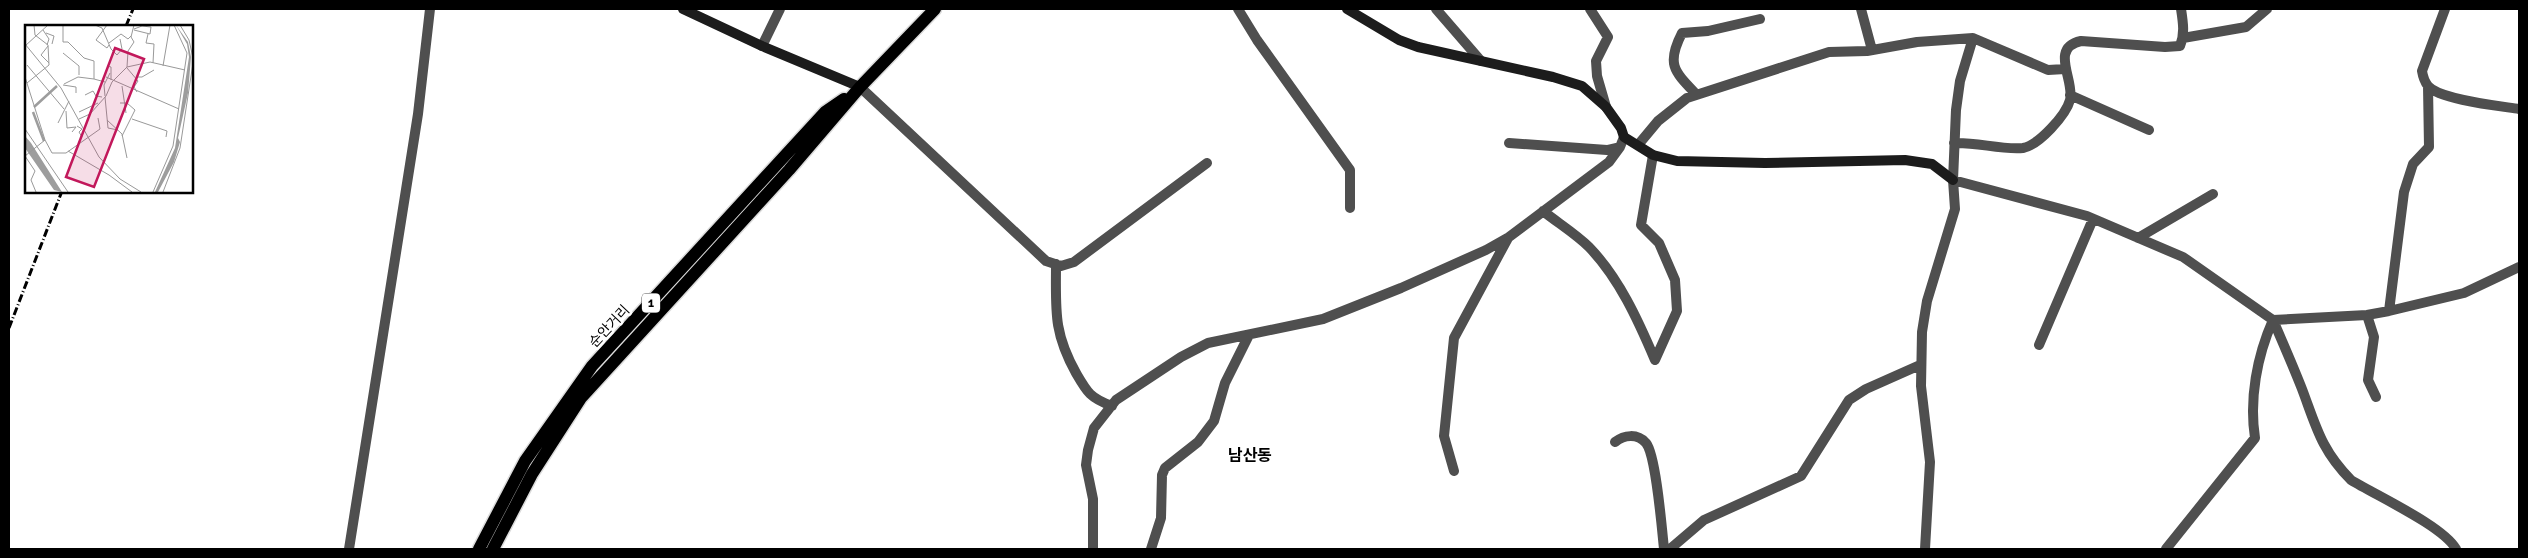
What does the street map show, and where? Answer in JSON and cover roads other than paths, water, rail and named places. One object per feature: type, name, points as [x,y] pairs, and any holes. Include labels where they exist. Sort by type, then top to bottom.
[{"type":"main road","name":"순안거리","points":[[493,549],[532,474],[580,398],[789,170],[860,87],[935,9]]},
{"type":"main road","name":"순안거리","points":[[479,549],[525,460],[592,366],[824,112],[860,87]]},
{"type":"street","points":[[349,549],[412,151],[430,9]]},
{"type":"street","points":[[683,9],[762,46],[860,87],[1046,261],[1061,266],[1074,262],[1207,163]]},
{"type":"street","points":[[762,46],[780,9]]},
{"type":"street","points":[[1238,9],[1257,40],[1350,170],[1350,208]]},
{"type":"street","points":[[1094,549],[1093,499],[1086,465],[1094,428],[1112,406],[1141,382],[1196,348],[1208,343],[1335,315],[1486,250],[1509,237],[1609,162],[1622,142],[1621,128],[1606,107],[1590,92],[1572,82],[1408,44],[1347,9]]},
{"type":"street","points":[[1436,9],[1481,61]]},
{"type":"street","points":[[1590,9],[1608,37],[1596,61],[1606,107]]},
{"type":"street","points":[[1861,9],[1872,50]]},
{"type":"street","points":[[1954,143],[1972,142],[2024,148],[2035,142],[2051,128],[2065,109],[2070,95],[2064,57],[2067,48],[2073,42],[2081,41],[2165,48],[2180,46],[2183,38],[2181,9]]},
{"type":"street","points":[[2183,38],[2246,27],[2266,9]]},
{"type":"street","points":[[2388,311],[2404,192],[2413,164],[2429,147],[2428,86],[2422,71],[2445,9]]},
{"type":"street","points":[[1696,94],[1676,72],[1672,60],[1674,48],[1682,33],[1708,31],[1760,19]]},
{"type":"street","points":[[1925,549],[1930,462],[1920,365],[1926,301],[1955,209],[1953,180],[1954,143],[1960,81],[1972,38]]},
{"type":"street","points":[[1638,145],[1658,121],[1687,98],[1828,52],[1872,50],[1917,42],[1972,38],[2048,70],[2065,69]]},
{"type":"street","points":[[2428,86],[2433,90],[2460,99],[2519,109]]},
{"type":"street","points":[[2070,95],[2149,130]]},
{"type":"street","points":[[1509,143],[1607,150],[1622,142],[1638,145],[1653,155],[1677,161],[1738,163],[1905,160],[1932,164],[1953,180],[2093,219],[2183,257],[2273,320],[2303,391],[2316,431],[2340,470],[2351,480],[2433,526],[2449,539],[2456,549]]},
{"type":"street","points":[[1543,211],[1588,246],[1610,272],[1642,329],[1655,360],[1677,311],[1676,280],[1659,243],[1641,225],[1653,155]]},
{"type":"street","points":[[2138,238],[2213,194]]},
{"type":"street","points":[[2039,345],[2093,219]]},
{"type":"street","points":[[1454,471],[1444,436],[1454,338],[1509,237]]},
{"type":"street","points":[[1056,264],[1058,332],[1064,351],[1088,394],[1112,406]]},
{"type":"street","points":[[2273,320],[2367,315],[2388,311],[2464,292],[2519,267]]},
{"type":"street","points":[[2367,315],[2374,337],[2368,380],[2376,398]]},
{"type":"street","points":[[2166,549],[2175,544],[2255,438],[2252,417],[2261,347],[2273,320]]},
{"type":"street","points":[[1151,549],[1161,518],[1162,475],[1165,468],[1198,442],[1214,421],[1225,383],[1249,335]]},
{"type":"street","points":[[1670,549],[1704,520],[1801,476],[1849,400],[1866,389],[1920,365]]},
{"type":"street","points":[[1615,442],[1622,437],[1633,436],[1646,443],[1649,448],[1655,477],[1664,549]]},
{"type":"railway","points":[[126,25],[133,9]]},
{"type":"railway","points":[[9,328],[62,192]]},
{"type":"district","name":"남산동","points":[[1250,455]]}]
